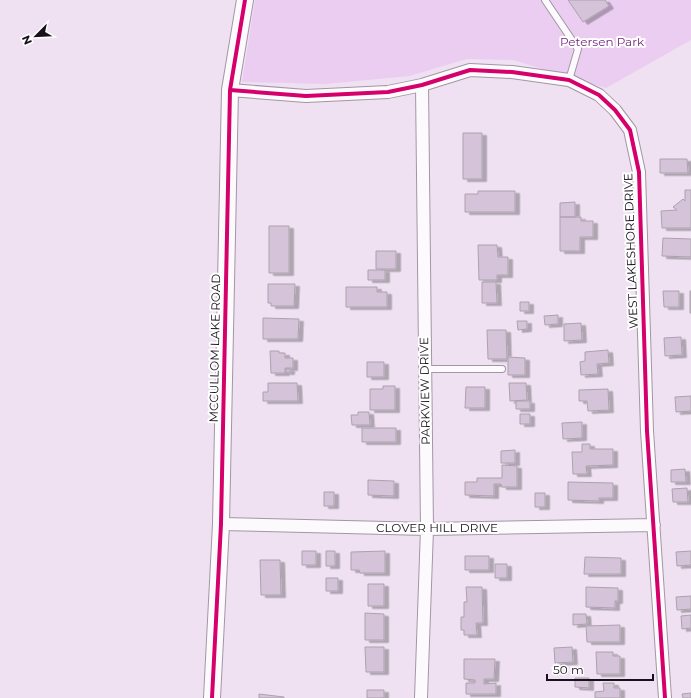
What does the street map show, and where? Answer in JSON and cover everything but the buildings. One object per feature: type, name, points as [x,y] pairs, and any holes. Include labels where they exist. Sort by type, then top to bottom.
[{"type":"street","name":"MCCULLOM LAKE ROAD","points":[[212,698],[221,524],[230,90],[245,0]]},
{"type":"street","name":"WEST LAKESHORE DRIVE","points":[[230,90],[306,96],[388,92],[422,85],[470,70],[512,72],[569,80],[599,95],[615,110],[630,130],[639,172],[647,430],[665,698]]},
{"type":"street","name":"PARKVIEW DRIVE","points":[[421,698],[426,529],[422,85]]},
{"type":"street","name":"CLOVER HILL DRIVE","points":[[221,524],[426,529],[654,525]]},
{"type":"lane","points":[[545,0],[578,49],[569,80]]},
{"type":"lane","points":[[425,369],[502,369]]},
{"type":"green space","name":"Petersen Park","points":[[255,0],[691,0],[691,40],[606,88],[513,60],[467,59],[409,76],[326,84],[242,82]]},
{"type":"cycle path","points":[[212,698],[221,524],[230,90],[245,0]]},
{"type":"cycle path","points":[[230,90],[306,96],[388,92],[422,85],[470,70],[512,72],[569,80],[599,95],[615,110],[630,130],[639,172],[647,431],[665,698]]}]
